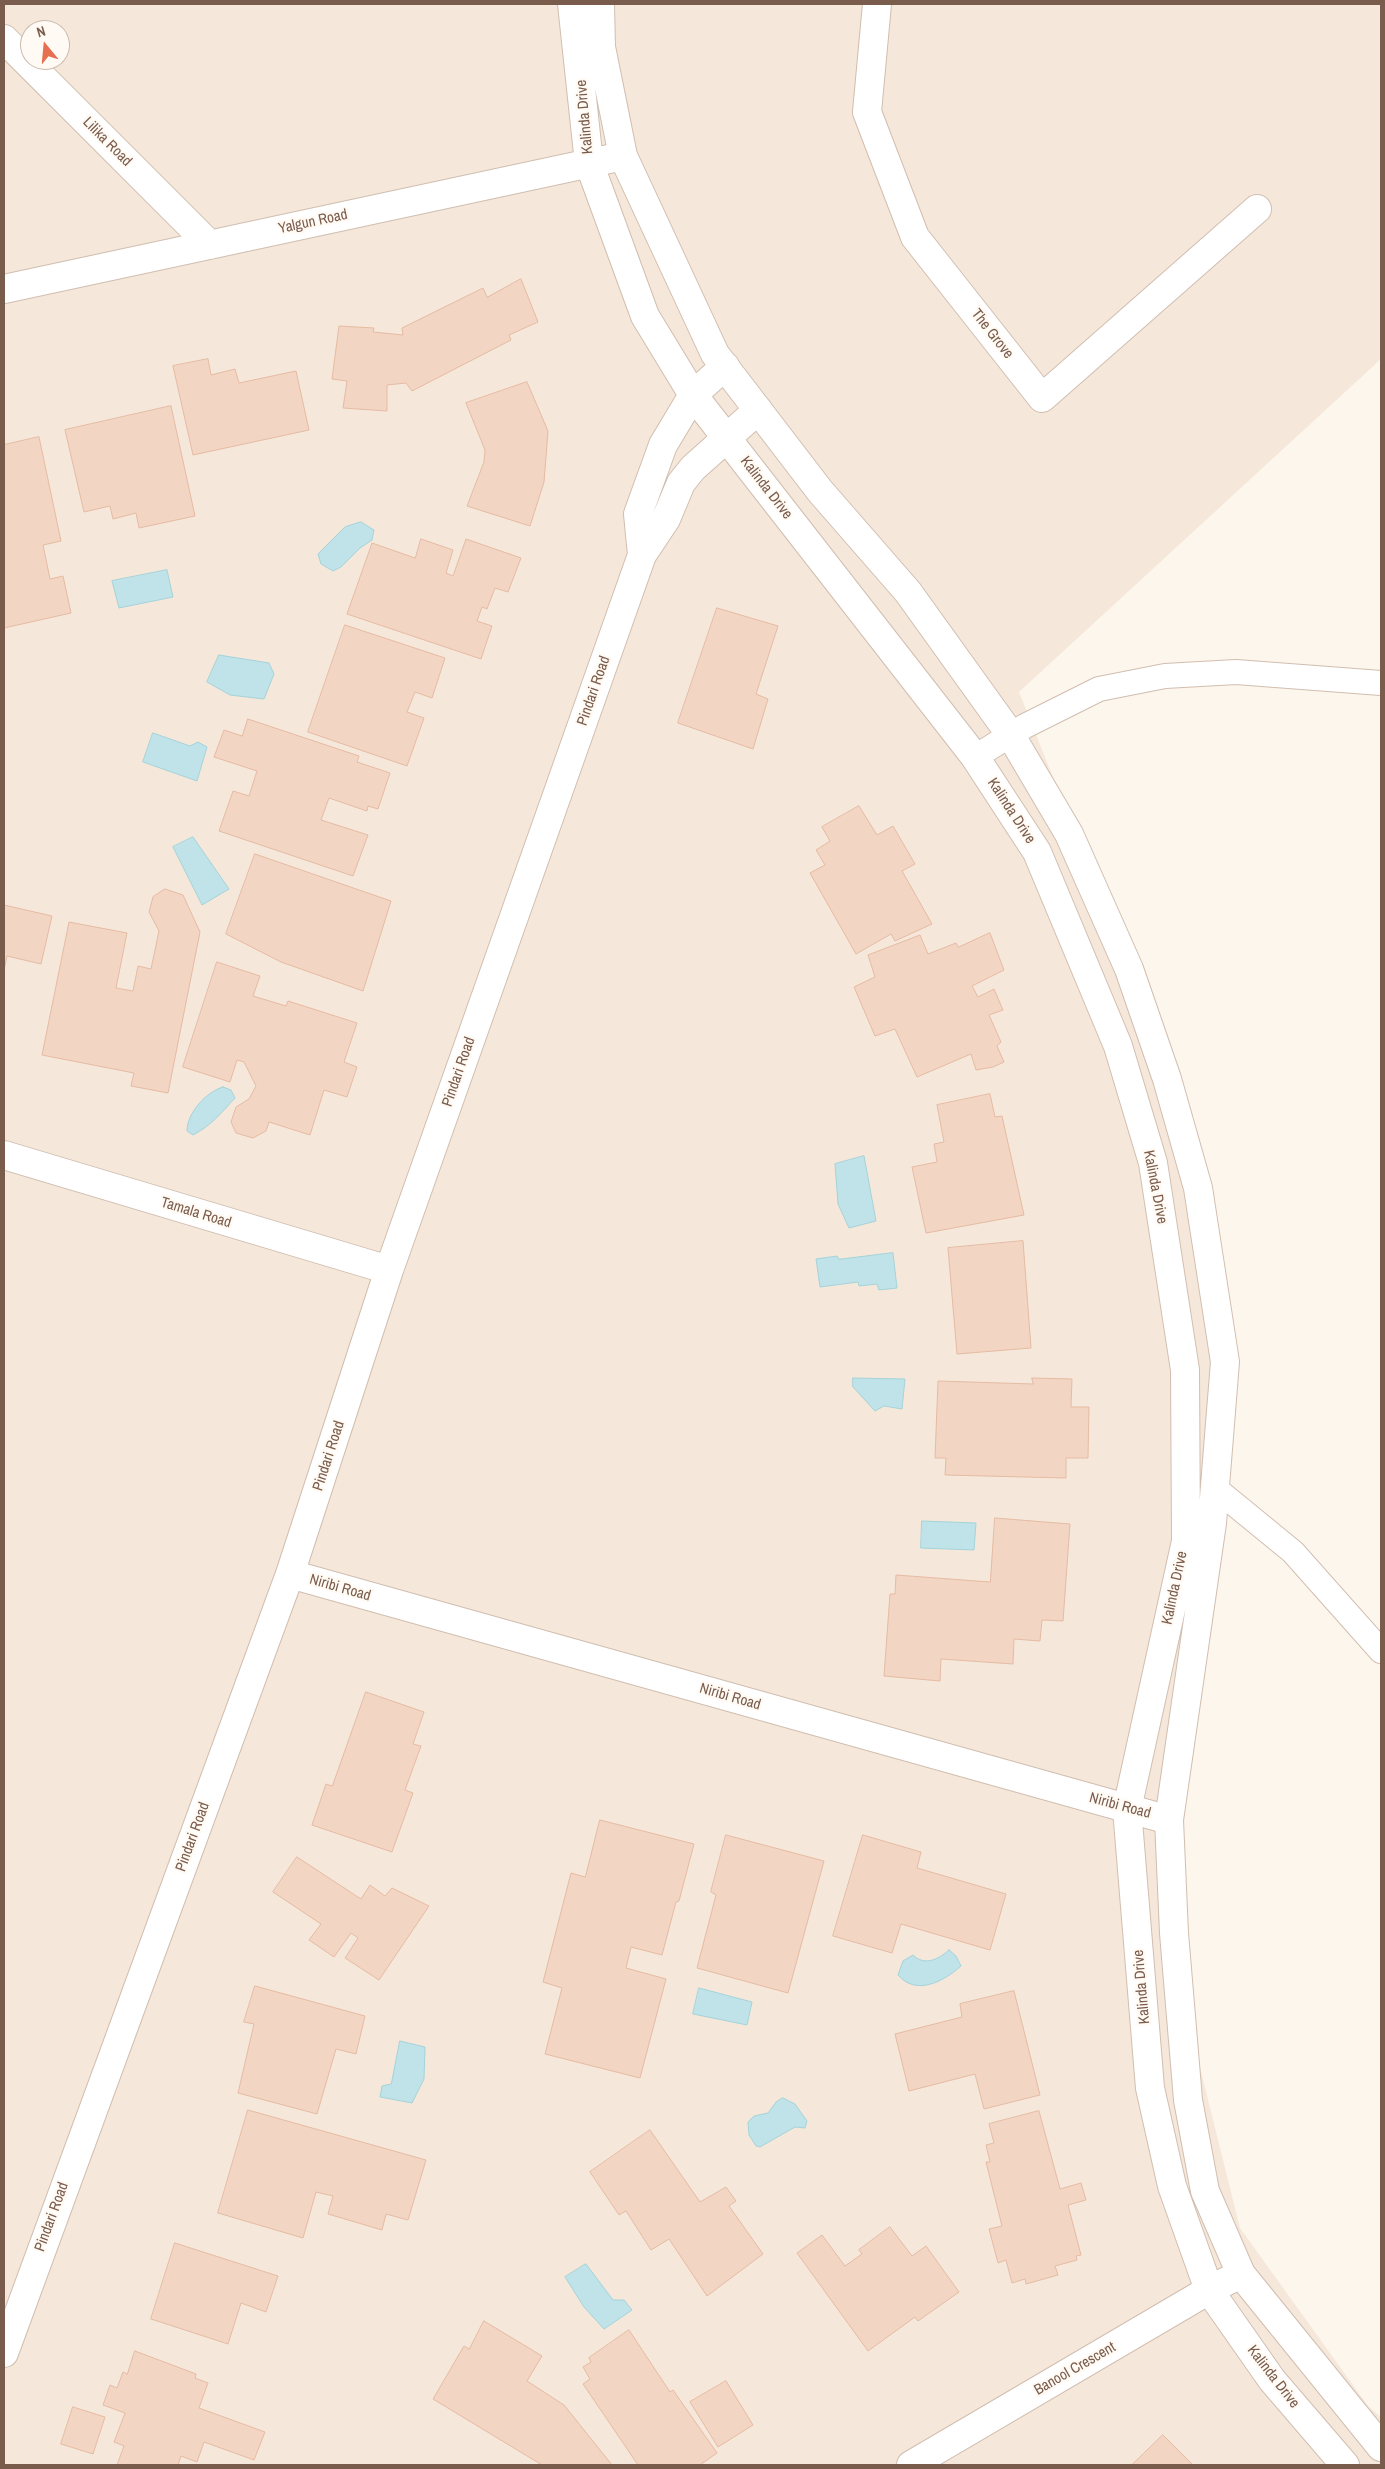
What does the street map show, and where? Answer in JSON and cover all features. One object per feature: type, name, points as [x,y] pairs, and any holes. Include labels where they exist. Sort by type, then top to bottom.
[{"type":"street","name":"Kalinda Drive","points":[[572,4],[589,163],[645,316],[693,396],[975,757],[1037,852],[1118,1046],[1153,1163],[1185,1370],[1186,1541],[1127,1809],[1150,2088],[1172,2186],[1209,2290],[1272,2380],[1345,2465]]},
{"type":"street","name":"Kalinda Drive","points":[[600,4],[601,47],[622,156],[715,354],[820,491],[908,592],[1010,734],[1069,834],[1129,969],[1166,1079],[1198,1188],[1225,1362],[1216,1488],[1169,1820],[1174,1933],[1188,2100],[1205,2191],[1240,2274],[1381,2448]]},
{"type":"street","name":"The Grove","points":[[876,4],[867,112],[915,237],[1042,398],[1258,209]]},
{"type":"street","name":"Lilika Road","points":[[4,39],[210,245]]},
{"type":"street","name":"Yalgun Road","points":[[4,289],[622,156]]},
{"type":"street","name":"Pindari Road","points":[[642,555],[638,514],[663,445],[693,396],[725,366]]},
{"type":"street","name":"Pindari Road","points":[[4,2353],[290,1574],[389,1270],[642,555],[666,519],[681,484],[693,468],[728,439],[758,410]]},
{"type":"street","name":"Tamala Road","points":[[4,1155],[389,1270]]},
{"type":"street","name":"Niribi Road","points":[[290,1574],[1169,1820]]},
{"type":"street","name":"Banool Crescent","points":[[911,2465],[1209,2290],[1240,2274]]},
{"type":"lane","points":[[975,757],[1010,734],[1099,689],[1165,676],[1236,672],[1381,683]]},
{"type":"lane","points":[[1216,1488],[1293,1552],[1381,1651]]},
{"type":"shaded area","points":[[4,4],[1381,4],[1381,359],[1019,692],[1175,1083],[1225,1439],[1170,1947],[1240,2228],[1368,2406],[1381,2417],[1381,2465],[4,2465]]},
{"type":"water","points":[[361,522],[374,530],[372,540],[360,548],[341,567],[333,571],[321,564],[318,554],[345,527]]},
{"type":"water","points":[[167,570],[173,597],[119,608],[112,581]]},
{"type":"water","points":[[219,655],[269,663],[274,674],[264,699],[230,695],[207,682]]},
{"type":"water","points":[[153,733],[190,746],[198,742],[207,747],[197,781],[143,762]]},
{"type":"water","points":[[193,837],[229,889],[202,905],[173,847]]},
{"type":"water","points":[[223,1087],[231,1090],[235,1098],[216,1119],[205,1127],[193,1135],[187,1131],[190,1117],[194,1110],[210,1093]]},
{"type":"water","points":[[864,1156],[876,1221],[849,1228],[838,1204],[835,1164]]},
{"type":"water","points":[[893,1253],[897,1288],[879,1290],[877,1284],[859,1286],[858,1282],[820,1287],[816,1259],[837,1256],[839,1259]]},
{"type":"water","points":[[853,1378],[905,1379],[902,1409],[884,1406],[875,1411],[853,1387]]},
{"type":"water","points":[[922,1521],[976,1523],[974,1550],[921,1548]]},
{"type":"water","points":[[949,1950],[956,1956],[961,1966],[938,1981],[921,1986],[913,1985],[898,1975],[903,1961],[913,1955],[926,1961],[936,1959]]},
{"type":"water","points":[[699,1988],[752,2002],[747,2025],[693,2014]]},
{"type":"water","points":[[400,2041],[425,2047],[424,2079],[412,2103],[380,2097],[382,2086],[391,2084]]},
{"type":"water","points":[[783,2098],[795,2104],[807,2121],[805,2128],[795,2127],[760,2147],[756,2146],[749,2135],[748,2122],[754,2116],[768,2113],[776,2102]]},
{"type":"water","points":[[586,2264],[613,2300],[624,2300],[632,2310],[604,2329],[584,2307],[565,2277]]},
{"type":"building","points":[[521,279],[538,322],[509,335],[511,340],[412,391],[406,383],[387,385],[387,411],[343,408],[347,381],[332,379],[339,326],[374,328],[373,332],[403,335],[402,328],[483,288],[487,297]]},
{"type":"building","points":[[208,359],[211,375],[235,369],[239,383],[296,371],[309,430],[193,455],[173,366]]},
{"type":"building","points":[[527,382],[548,431],[544,482],[530,526],[467,506],[484,462],[485,450],[466,403]]},
{"type":"building","points":[[171,406],[195,516],[139,528],[136,513],[113,519],[110,506],[84,512],[65,430]]},
{"type":"building","points":[[39,437],[61,541],[43,545],[50,579],[63,576],[71,613],[4,628],[4,445]]},
{"type":"building","points":[[421,539],[453,550],[446,573],[453,576],[466,539],[521,558],[508,592],[495,588],[487,609],[482,607],[477,621],[492,626],[481,659],[347,614],[372,543],[415,558]]},
{"type":"building","points":[[717,608],[778,626],[756,694],[768,699],[753,749],[678,723]]},
{"type":"building","points":[[345,625],[445,658],[432,698],[415,692],[407,712],[424,718],[407,766],[308,732]]},
{"type":"building","points":[[248,719],[359,756],[357,762],[390,773],[378,809],[368,806],[367,811],[329,798],[321,820],[368,835],[353,876],[219,831],[233,791],[249,796],[257,771],[214,757],[224,730],[242,736]]},
{"type":"building","points":[[859,806],[877,835],[893,826],[915,864],[902,871],[932,924],[895,941],[891,934],[856,954],[810,873],[825,865],[816,850],[830,841],[822,827]]},
{"type":"building","points":[[255,854],[391,901],[363,991],[281,962],[226,934]]},
{"type":"building","points":[[165,889],[183,895],[200,932],[168,1093],[131,1086],[134,1073],[42,1055],[69,922],[127,933],[116,988],[133,991],[138,966],[151,969],[159,931],[149,912],[153,897]]},
{"type":"building","points":[[4,905],[52,916],[41,964],[7,956],[4,970]]},
{"type":"building","points":[[990,933],[1004,970],[972,986],[978,997],[994,989],[1003,1010],[989,1015],[1001,1042],[997,1046],[1004,1062],[993,1067],[976,1070],[971,1054],[917,1077],[895,1029],[875,1036],[854,987],[875,977],[868,955],[920,935],[928,954],[956,943],[958,947]]},
{"type":"building","points":[[217,962],[260,976],[253,996],[286,1006],[288,1001],[357,1023],[344,1062],[357,1067],[347,1097],[324,1090],[310,1135],[269,1122],[266,1131],[253,1138],[236,1133],[231,1122],[236,1107],[249,1099],[256,1086],[244,1062],[237,1060],[230,1082],[183,1067]]},
{"type":"building","points":[[990,1094],[995,1117],[1002,1116],[1024,1215],[926,1233],[912,1167],[937,1162],[934,1144],[944,1142],[937,1105]]},
{"type":"building","points":[[1023,1241],[1031,1348],[957,1354],[948,1248]]},
{"type":"building","points":[[1032,1378],[1072,1379],[1071,1407],[1089,1407],[1088,1458],[1066,1458],[1066,1478],[945,1475],[946,1458],[935,1458],[938,1381],[1033,1384]]},
{"type":"building","points":[[995,1518],[1070,1524],[1063,1621],[1042,1620],[1040,1641],[1014,1639],[1013,1664],[941,1659],[940,1681],[884,1676],[890,1594],[895,1594],[896,1575],[990,1582]]},
{"type":"building","points":[[366,1692],[424,1712],[413,1744],[421,1746],[405,1790],[413,1793],[392,1852],[312,1825],[326,1784],[332,1786]]},
{"type":"building","points":[[600,1820],[694,1844],[662,1955],[631,1947],[626,1968],[666,1979],[640,2078],[545,2054],[562,1988],[543,1982],[571,1873],[585,1877]]},
{"type":"building","points":[[726,1835],[824,1861],[788,1993],[697,1968],[716,1895],[711,1892]]},
{"type":"building","points":[[863,1835],[921,1852],[917,1868],[1006,1894],[990,1950],[901,1924],[892,1953],[833,1936]]},
{"type":"building","points":[[297,1857],[361,1899],[370,1885],[385,1896],[392,1888],[429,1906],[379,1980],[345,1958],[358,1938],[351,1933],[334,1957],[309,1940],[321,1924],[273,1892]]},
{"type":"building","points":[[255,1986],[365,2016],[356,2054],[336,2049],[317,2114],[238,2093],[254,2024],[244,2022]]},
{"type":"building","points":[[1014,1991],[1040,2095],[984,2109],[975,2074],[909,2091],[895,2034],[962,2017],[960,2004]]},
{"type":"building","points":[[248,2110],[426,2160],[408,2220],[386,2214],[382,2230],[328,2214],[333,2196],[316,2192],[303,2238],[218,2213]]},
{"type":"building","points":[[1039,2111],[1060,2189],[1081,2183],[1086,2200],[1068,2205],[1081,2255],[1076,2256],[1077,2260],[1055,2266],[1058,2275],[1026,2284],[1025,2279],[1012,2283],[1006,2260],[998,2263],[989,2229],[1002,2226],[986,2162],[990,2162],[986,2145],[994,2143],[989,2124]]},
{"type":"building","points":[[650,2130],[700,2202],[726,2187],[736,2201],[729,2206],[763,2254],[707,2296],[669,2239],[651,2250],[626,2211],[619,2215],[590,2172]]},
{"type":"building","points":[[890,2227],[912,2256],[926,2246],[959,2292],[918,2321],[915,2317],[868,2351],[797,2253],[822,2235],[845,2266],[862,2254],[859,2250]]},
{"type":"building","points":[[175,2243],[278,2276],[266,2312],[241,2303],[228,2344],[151,2319]]},
{"type":"building","points":[[484,2321],[542,2356],[527,2381],[564,2405],[612,2465],[542,2465],[433,2399],[464,2346],[469,2349]]},
{"type":"building","points":[[629,2330],[670,2392],[673,2390],[717,2453],[700,2465],[638,2465],[583,2384],[590,2379],[583,2367],[591,2362],[589,2358]]},
{"type":"building","points":[[135,2351],[196,2374],[195,2378],[208,2383],[199,2408],[265,2432],[254,2460],[204,2442],[197,2462],[181,2456],[178,2465],[117,2465],[124,2446],[114,2442],[125,2413],[103,2405],[110,2385],[117,2388],[123,2372],[127,2374]]},
{"type":"building","points":[[726,2381],[753,2425],[718,2447],[690,2402]]},
{"type":"building","points":[[73,2407],[105,2417],[93,2454],[61,2444]]},
{"type":"building","points":[[1163,2435],[1193,2465],[1132,2465]]}]
